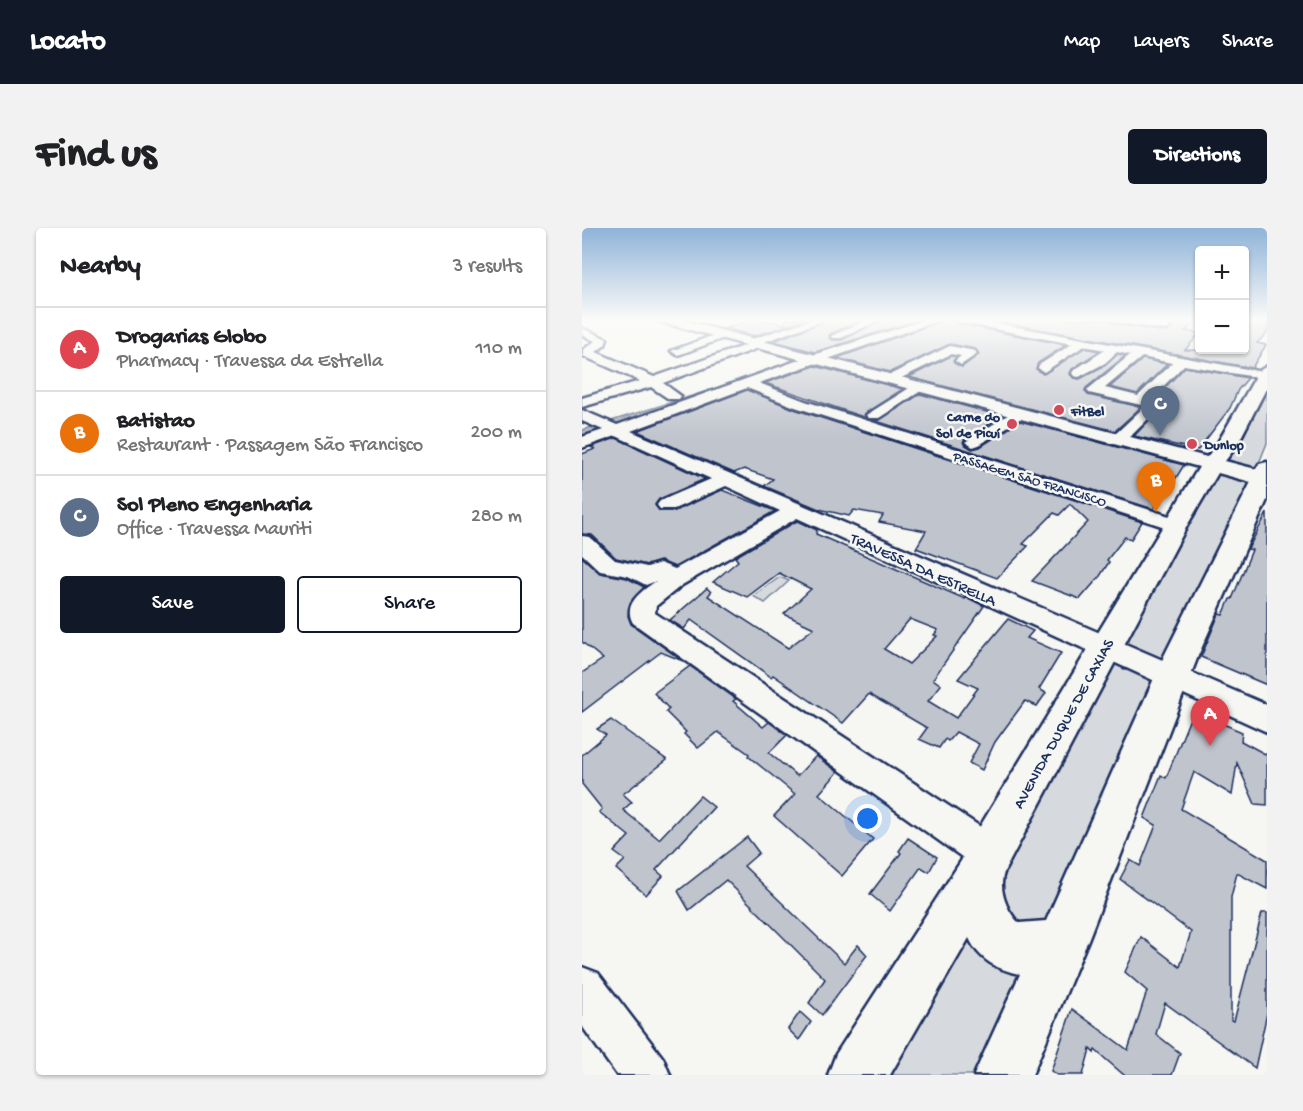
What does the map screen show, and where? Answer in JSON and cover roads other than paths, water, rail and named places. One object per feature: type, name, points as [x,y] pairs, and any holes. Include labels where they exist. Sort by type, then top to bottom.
[{"type":"main road","points":[[821,359],[1213,464],[1230,486],[1264,477]]},
{"type":"main road","name":"AVENIDA DUQUE DE CAXIAS","points":[[857,1075],[983,866],[1175,524],[1213,464],[1265,373]]},
{"type":"main road","points":[[1213,464],[1231,452],[1243,458],[1264,477]]},
{"type":"main road","points":[[1004,1075],[1173,676],[1264,477]]},
{"type":"main road","points":[[983,866],[979,896],[992,934],[1004,944],[1023,950],[1047,948],[1063,940]]},
{"type":"street","points":[[600,359],[653,382],[674,396]]},
{"type":"street","points":[[582,403],[653,382],[715,359]]},
{"type":"street","points":[[582,443],[607,427],[674,396],[792,359]]},
{"type":"street","points":[[582,427],[607,427],[749,384],[797,359]]},
{"type":"street","points":[[867,372],[910,359]]},
{"type":"street","points":[[890,378],[925,359]]},
{"type":"street","points":[[961,361],[964,359]]},
{"type":"street","points":[[1044,368],[1060,359]]},
{"type":"street","points":[[1079,374],[1103,359]]},
{"type":"street","points":[[1132,359],[1094,390],[1141,401],[1181,361]]},
{"type":"street","points":[[1168,359],[1265,373]]},
{"type":"street","points":[[1182,359],[1265,373]]},
{"type":"street","name":"PASSAGEM SÃO FRANCISCO","points":[[749,384],[800,404],[1175,524]]},
{"type":"street","points":[[874,416],[919,386]]},
{"type":"street","points":[[1119,439],[1148,411]]},
{"type":"street","points":[[973,442],[1019,413]]},
{"type":"street","name":"TRAVESSA DA ESTRELLA","points":[[582,415],[1267,719]]},
{"type":"street","points":[[667,505],[725,480]]},
{"type":"street","points":[[795,511],[674,580],[646,600],[642,608],[642,617],[983,866]]},
{"type":"street","points":[[582,542],[608,566],[634,570],[646,577],[660,570],[674,580]]},
{"type":"street","points":[[582,989],[646,1075]]},
{"type":"place","name":"FitBel","points":[[1059,410]]},
{"type":"place","name":"Carne do Sol de Picuí","points":[[1012,424]]},
{"type":"place","name":"Sol Pleno Engenharia","points":[[1160,436]]},
{"type":"place","name":"Dunlop","points":[[1192,444]]},
{"type":"place","name":"Batistao","points":[[1156,512]]},
{"type":"place","name":"Drogarias Globo","points":[[1210,746]]}]
